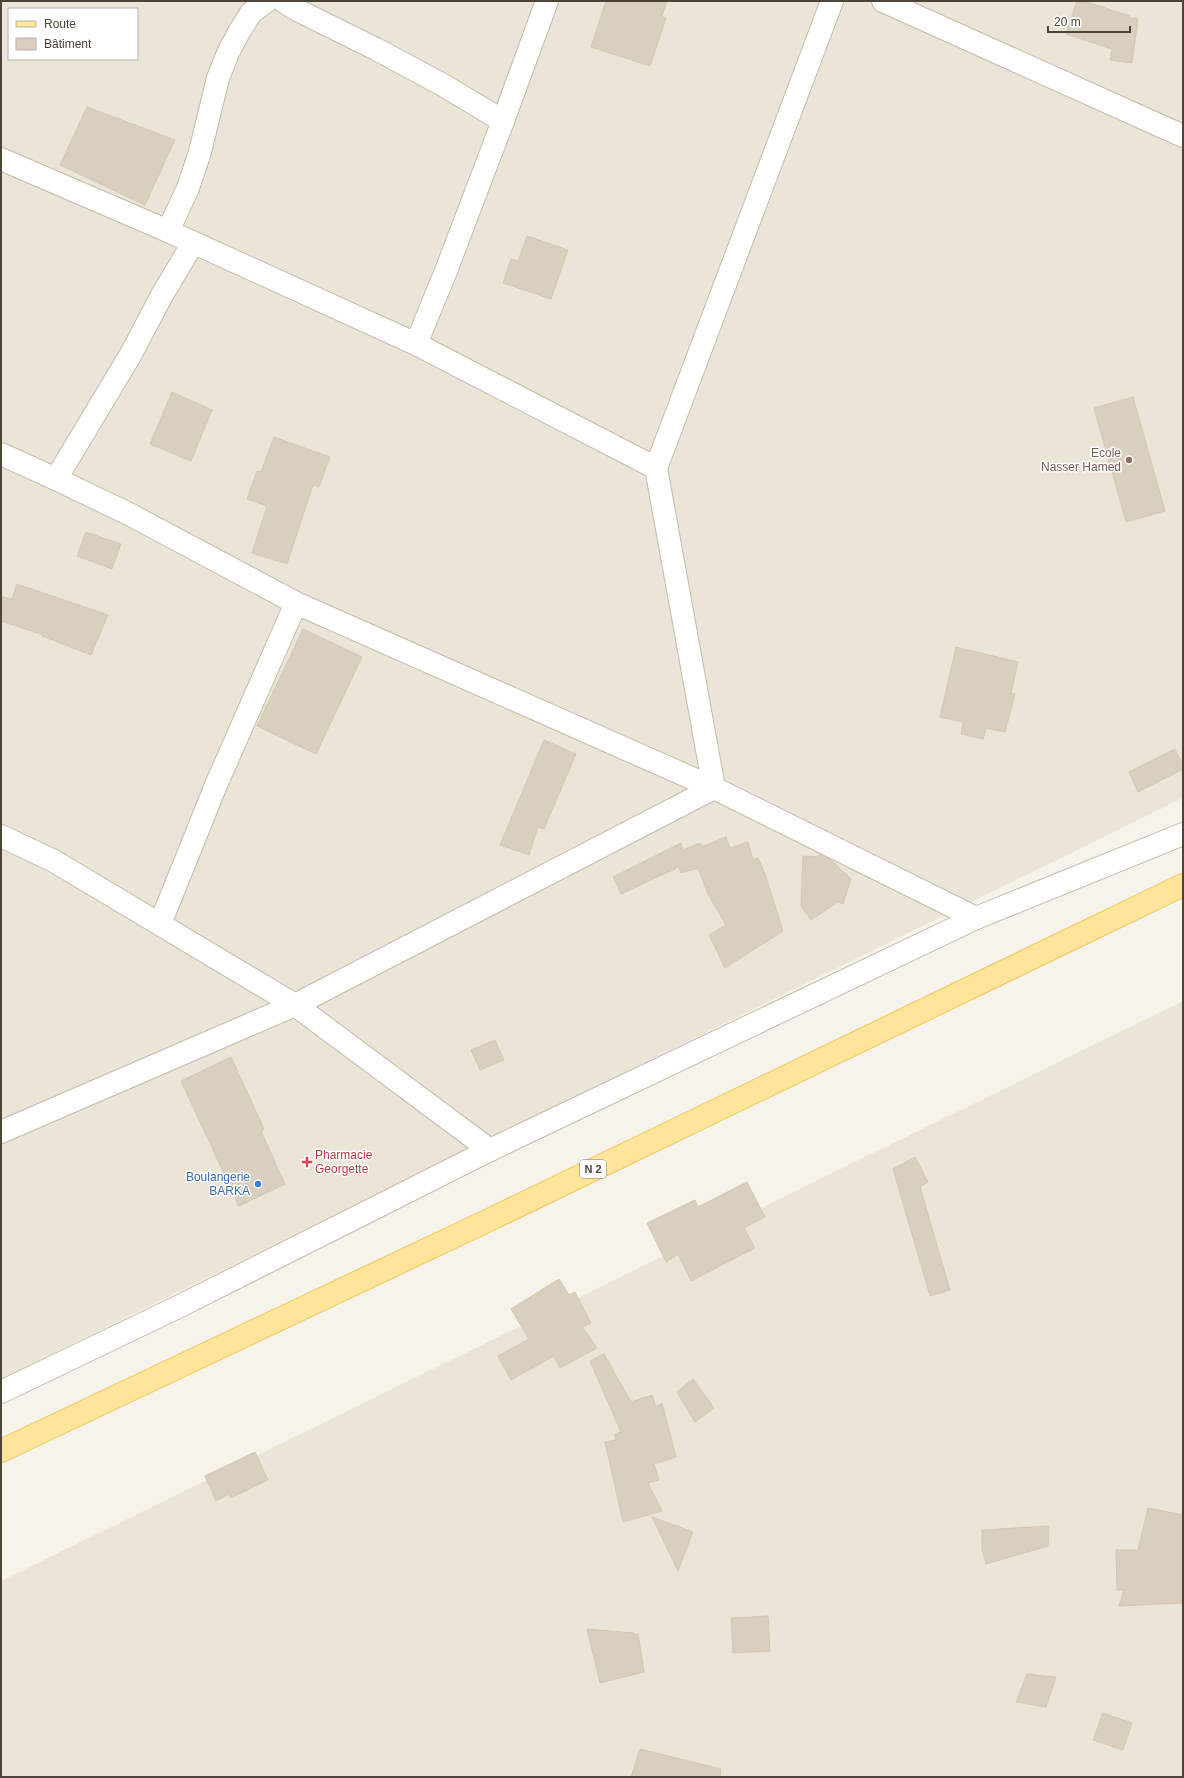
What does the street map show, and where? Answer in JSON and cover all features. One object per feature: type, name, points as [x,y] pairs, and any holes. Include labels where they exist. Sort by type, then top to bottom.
[{"type":"main road","name":"N 2","points":[[1,1452],[496,1216],[1183,885]]},
{"type":"street","points":[[168,231],[188,188],[200,152],[218,78],[228,54],[251,13],[267,1]]},
{"type":"street","points":[[283,1],[297,10],[376,49],[443,85],[503,121]]},
{"type":"street","points":[[416,344],[446,271],[547,1]]},
{"type":"street","points":[[714,788],[656,468],[832,1]]},
{"type":"street","points":[[883,1],[1183,136]]},
{"type":"street","points":[[1,159],[168,231],[416,344],[656,468]]},
{"type":"street","points":[[56,479],[131,354],[162,295],[193,243]]},
{"type":"street","points":[[1,454],[129,514],[296,603],[714,788],[976,918]]},
{"type":"street","points":[[160,924],[216,785],[296,603]]},
{"type":"street","points":[[1,1132],[295,1005],[714,788]]},
{"type":"street","points":[[1,1392],[178,1307],[490,1150],[976,918],[1183,834]]},
{"type":"street","points":[[1,836],[54,861],[295,1005],[490,1150]]},
{"type":"shaded area","points":[[1,1],[1183,1],[1183,798],[1,1379]]},
{"type":"shaded area","points":[[1183,1001],[1183,1777],[1,1777],[1,1581]]},
{"type":"building","points":[[606,1],[667,1],[662,16],[666,18],[650,66],[591,47]]},
{"type":"building","points":[[1077,1],[1084,1],[1130,16],[1130,18],[1138,19],[1132,63],[1110,60],[1112,49],[1066,34]]},
{"type":"building","points":[[87,107],[175,140],[145,205],[60,165]]},
{"type":"building","points":[[527,236],[568,250],[551,299],[503,283],[511,259],[518,261]]},
{"type":"building","points":[[172,392],[212,410],[191,461],[150,444]]},
{"type":"building","name":"Ecole Nasser Hamed","points":[[1133,397],[1165,511],[1126,522],[1094,408]]},
{"type":"building","points":[[274,437],[330,457],[319,487],[313,485],[287,564],[252,553],[267,506],[247,499],[257,471],[261,472]]},
{"type":"building","points":[[86,532],[121,544],[112,569],[77,556]]},
{"type":"building","points":[[17,584],[108,615],[91,655],[42,636],[43,635],[1,621],[1,596],[12,599]]},
{"type":"building","points":[[303,629],[362,657],[316,754],[257,726]]},
{"type":"building","points":[[956,647],[1018,662],[1011,693],[1015,694],[1005,732],[986,728],[983,739],[961,734],[963,722],[940,717]]},
{"type":"building","points":[[544,740],[576,754],[544,829],[538,827],[529,855],[500,845]]},
{"type":"building","points":[[1175,749],[1183,765],[1183,769],[1138,792],[1129,772]]},
{"type":"building","points":[[726,837],[730,848],[748,842],[753,860],[758,858],[765,874],[783,931],[725,968],[709,935],[726,925],[708,894],[698,868],[681,873],[679,867],[621,894],[613,877],[681,843],[683,850],[700,843],[702,847]]},
{"type":"building","points":[[820,854],[832,861],[851,879],[843,904],[838,902],[811,920],[801,906],[803,856],[817,857]]},
{"type":"building","points":[[495,1040],[504,1060],[480,1070],[471,1050]]},
{"type":"building","points":[[231,1057],[264,1129],[261,1131],[285,1184],[239,1206],[181,1081]]},
{"type":"building","points":[[915,1157],[928,1182],[920,1187],[950,1290],[930,1296],[893,1169]]},
{"type":"building","points":[[747,1182],[765,1217],[744,1228],[755,1248],[691,1281],[678,1254],[666,1262],[647,1223],[695,1200],[698,1207]]},
{"type":"building","points":[[559,1279],[569,1295],[575,1292],[591,1323],[582,1327],[597,1348],[560,1368],[554,1356],[511,1380],[498,1356],[529,1339],[511,1309]]},
{"type":"building","points":[[604,1354],[631,1402],[652,1395],[656,1407],[662,1403],[676,1457],[654,1464],[659,1480],[648,1483],[662,1511],[623,1522],[605,1442],[616,1440],[615,1434],[621,1432],[590,1361]]},
{"type":"building","points":[[693,1379],[714,1408],[695,1422],[677,1392]]},
{"type":"building","points":[[255,1452],[268,1480],[231,1498],[229,1494],[216,1501],[205,1476]]},
{"type":"building","points":[[1148,1508],[1183,1515],[1183,1603],[1119,1606],[1124,1590],[1117,1590],[1116,1550],[1138,1550]]},
{"type":"building","points":[[652,1517],[693,1532],[678,1571]]},
{"type":"building","points":[[1049,1526],[1048,1546],[986,1564],[982,1549],[982,1530]]},
{"type":"building","points":[[768,1616],[770,1651],[733,1653],[731,1618]]},
{"type":"building","points":[[587,1629],[634,1633],[634,1635],[638,1634],[644,1672],[600,1683]]},
{"type":"building","points":[[1027,1674],[1056,1677],[1046,1707],[1016,1702]]},
{"type":"building","points":[[1103,1713],[1132,1723],[1123,1750],[1093,1740]]},
{"type":"building","points":[[640,1749],[721,1769],[720,1777],[631,1777]]},
{"type":"place","name":"Ecole Nasser Hamed","points":[[1129,460]]},
{"type":"place","name":"Pharmacie Georgette","points":[[307,1162]]},
{"type":"place","name":"Boulangerie BARKA","points":[[258,1184]]}]
